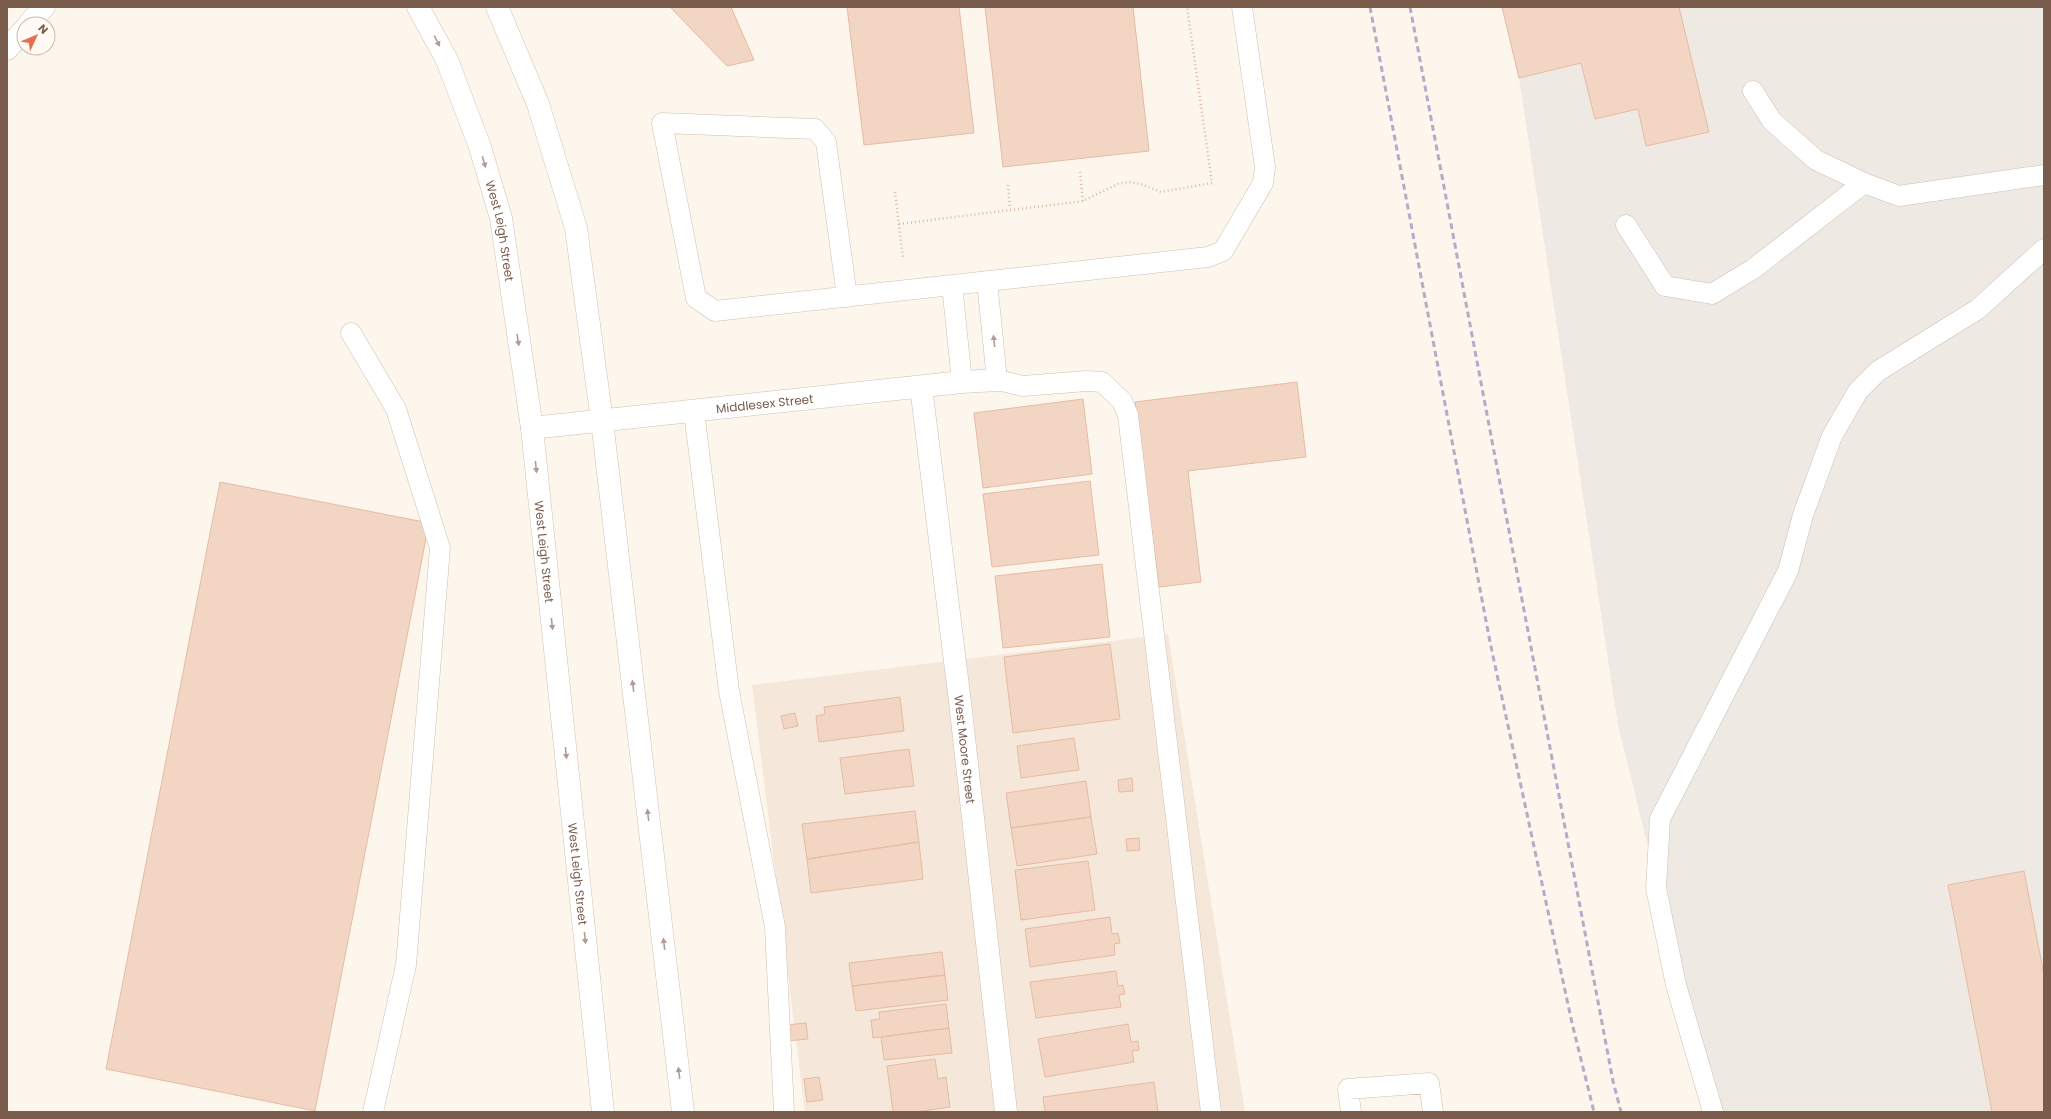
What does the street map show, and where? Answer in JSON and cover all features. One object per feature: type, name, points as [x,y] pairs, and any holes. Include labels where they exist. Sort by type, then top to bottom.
[{"type":"street","points":[[36,16],[44,7]]},
{"type":"street","name":"West Leigh Street","points":[[418,7],[447,60],[480,147],[501,218],[532,428],[603,1112]]},
{"type":"street","points":[[497,7],[538,104],[576,228],[602,421],[683,1112]]},
{"type":"street","points":[[7,49],[16,39]]},
{"type":"street","name":"Middlesex Street","points":[[532,428],[694,412],[962,382],[997,380]]},
{"type":"street","name":"West Moore Street","points":[[921,387],[960,702],[1006,1112]]},
{"type":"lane","points":[[847,297],[826,142],[815,129],[662,122],[696,298],[715,311],[847,297],[1208,257],[1222,251],[1263,183],[1265,167],[1242,7]]},
{"type":"lane","points":[[1753,91],[1772,121],[1816,160],[1864,183],[1900,196],[2044,175]]},
{"type":"lane","points":[[1626,225],[1665,286],[1712,294],[1753,269],[1864,183]]},
{"type":"lane","points":[[1713,1112],[1676,986],[1656,888],[1660,819],[1788,571],[1803,515],[1832,436],[1858,391],[1878,371],[1978,309],[2044,249]]},
{"type":"lane","points":[[987,281],[997,380],[1023,386],[1086,381],[1102,382],[1122,401],[1128,416],[1210,1112]]},
{"type":"lane","points":[[952,285],[962,382]]},
{"type":"lane","points":[[351,333],[396,409],[440,548],[406,965],[373,1112]]},
{"type":"lane","points":[[694,412],[729,691],[775,927],[784,1112]]},
{"type":"lane","points":[[1351,1112],[1348,1089],[1429,1083],[1433,1112]]},
{"type":"path","points":[[899,224],[1083,201],[1118,184],[1129,182],[1141,184],[1161,192],[1212,183],[1187,7]]},
{"type":"path","points":[[1080,172],[1083,201]]},
{"type":"path","points":[[1008,186],[1010,210]]},
{"type":"path","points":[[895,192],[903,258]]},
{"type":"shaded area","points":[[1502,7],[2044,7],[2044,1112],[1713,1112],[1618,725],[1519,78]]},
{"type":"shaded area","points":[[1168,634],[1245,1112],[805,1112],[752,685]]},
{"type":"building","points":[[670,7],[731,7],[754,60],[727,66]]},
{"type":"building","points":[[847,7],[959,7],[974,133],[864,145]]},
{"type":"building","points":[[985,7],[1133,7],[1149,151],[1003,167]]},
{"type":"building","points":[[1502,7],[1679,7],[1709,132],[1646,146],[1638,109],[1595,119],[1581,63],[1519,78]]},
{"type":"building","points":[[1297,382],[1306,457],[1188,471],[1201,582],[1159,587],[1135,402]]},
{"type":"building","points":[[1083,399],[1092,474],[983,488],[974,413]]},
{"type":"building","points":[[1090,481],[1099,555],[992,567],[983,494]]},
{"type":"building","points":[[220,482],[429,523],[315,1111],[106,1069]]},
{"type":"building","points":[[1102,564],[1110,637],[1003,648],[995,576]]},
{"type":"building","points":[[1110,644],[1120,719],[1013,733],[1004,657]]},
{"type":"building","points":[[900,697],[904,731],[819,742],[816,716],[825,714],[824,707]]},
{"type":"building","points":[[795,713],[798,726],[784,729],[781,716]]},
{"type":"building","points":[[1074,738],[1079,770],[1021,778],[1017,746]]},
{"type":"building","points":[[909,749],[914,786],[845,794],[840,758]]},
{"type":"building","points":[[1132,778],[1133,791],[1119,792],[1118,780]]},
{"type":"building","points":[[1086,781],[1091,817],[1011,828],[1006,793]]},
{"type":"building","points":[[915,811],[919,842],[807,859],[802,824]]},
{"type":"building","points":[[1091,817],[1097,854],[1017,866],[1011,828]]},
{"type":"building","points":[[1139,838],[1140,850],[1127,851],[1126,839]]},
{"type":"building","points":[[919,842],[923,879],[811,893],[807,859]]},
{"type":"building","points":[[1088,861],[1095,910],[1021,920],[1015,870]]},
{"type":"building","points":[[2024,871],[2044,975],[2044,1112],[1992,1112],[1948,885]]},
{"type":"building","points":[[1110,917],[1112,934],[1118,933],[1120,943],[1114,944],[1115,955],[1030,967],[1025,929]]},
{"type":"building","points":[[942,952],[945,975],[852,986],[849,963]]},
{"type":"building","points":[[1116,971],[1118,986],[1123,985],[1125,994],[1119,995],[1121,1007],[1036,1018],[1030,982]]},
{"type":"building","points":[[945,975],[948,1000],[856,1011],[852,986]]},
{"type":"building","points":[[946,1004],[949,1028],[873,1038],[871,1020],[880,1019],[879,1012]]},
{"type":"building","points":[[806,1023],[808,1039],[787,1041],[786,1025]]},
{"type":"building","points":[[1128,1024],[1131,1042],[1138,1041],[1139,1050],[1132,1051],[1134,1062],[1045,1077],[1038,1039]]},
{"type":"building","points":[[949,1028],[952,1053],[884,1060],[881,1037]]},
{"type":"building","points":[[935,1059],[938,1079],[946,1077],[950,1107],[916,1112],[893,1112],[887,1066]]},
{"type":"building","points":[[819,1077],[823,1100],[807,1102],[804,1079]]},
{"type":"building","points":[[1154,1082],[1158,1112],[1045,1112],[1043,1097]]},
{"type":"railway","points":[[1370,7],[1490,642],[1572,1023],[1594,1112]]},
{"type":"railway","points":[[1410,7],[1613,1081],[1621,1112]]}]
